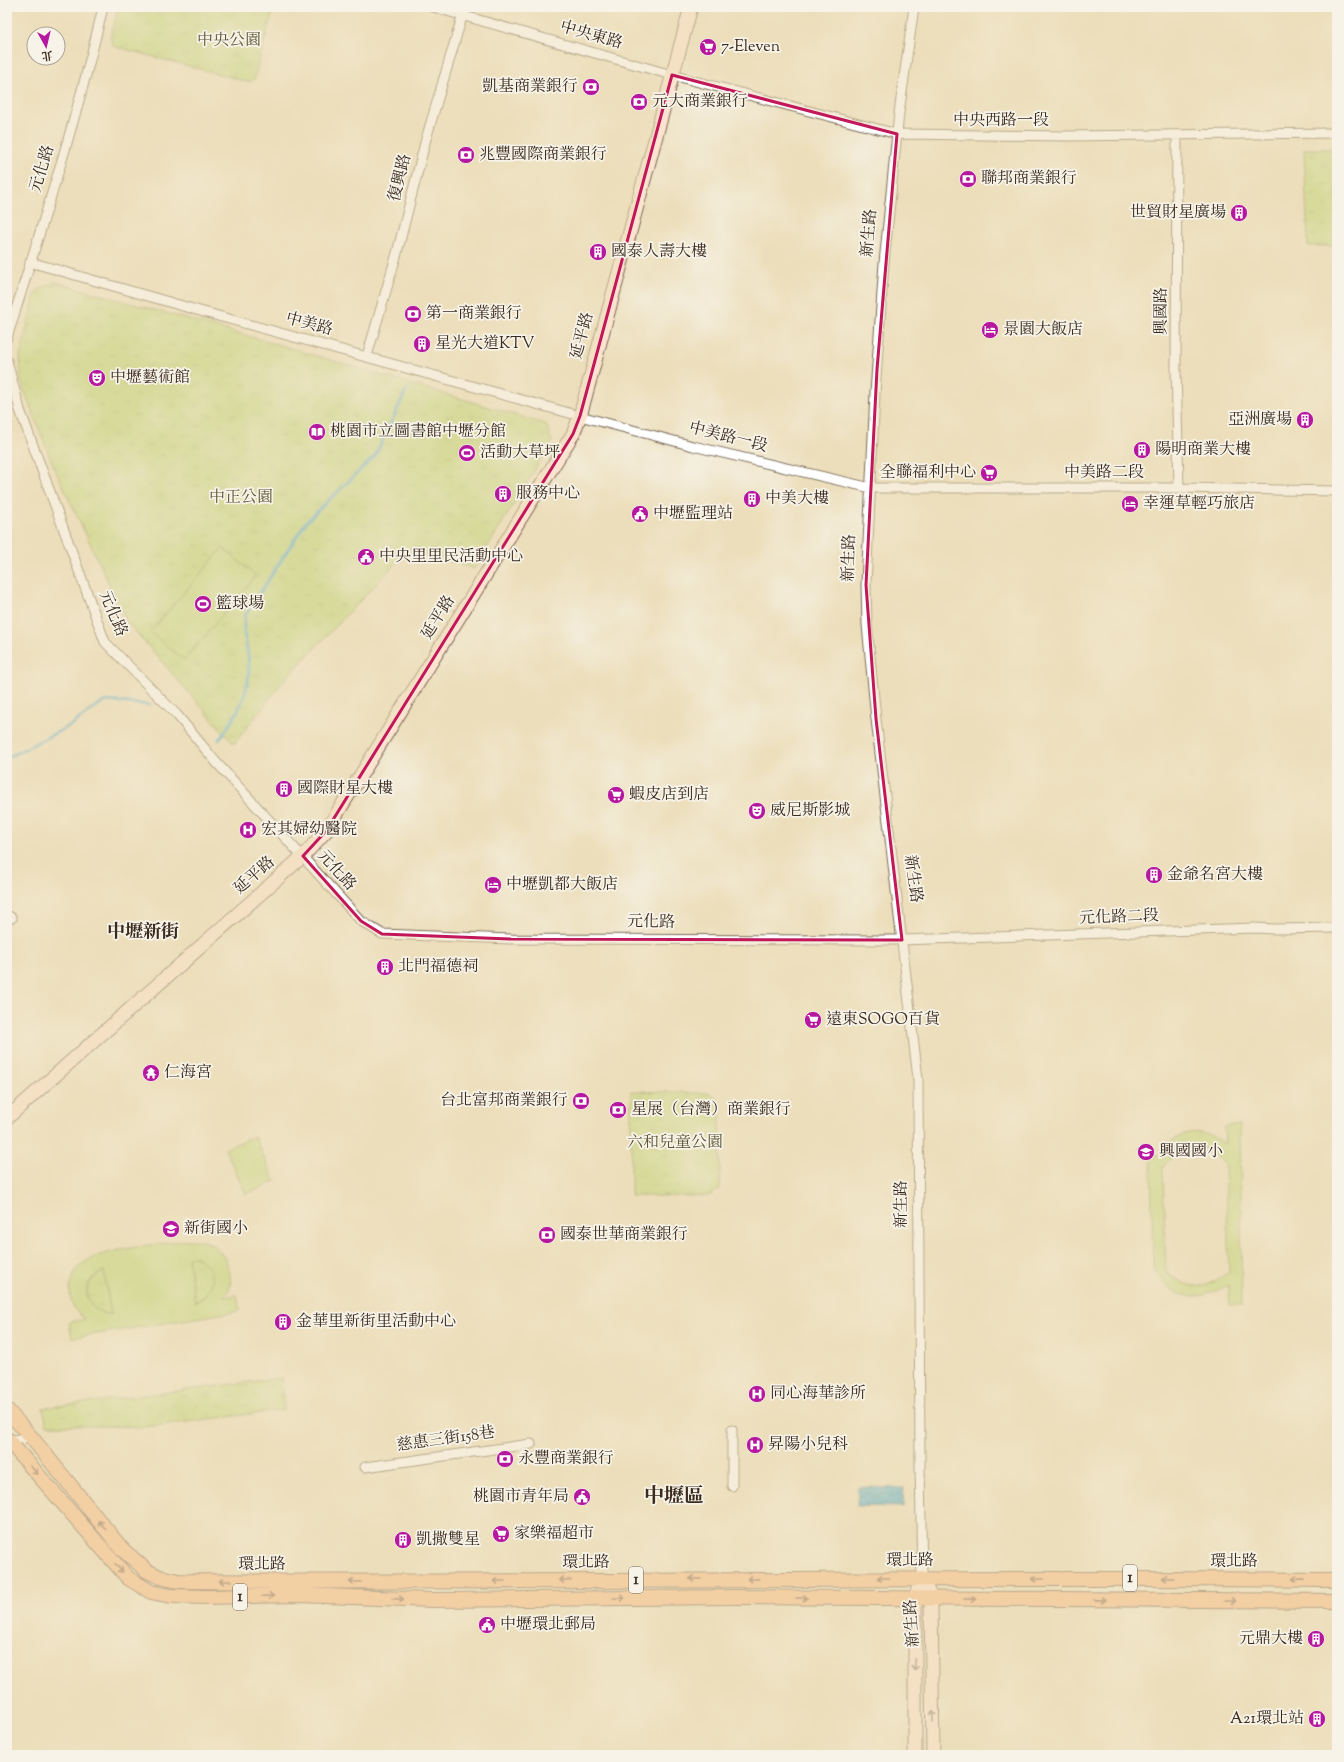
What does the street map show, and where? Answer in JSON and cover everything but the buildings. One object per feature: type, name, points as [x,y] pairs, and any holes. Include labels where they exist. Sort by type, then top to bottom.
[{"type":"main road","name":"延平路","points":[[7,1118],[303,856],[326,830],[569,441],[580,416],[691,7]]},
{"type":"main road","name":"環北路","points":[[7,1410],[31,1437],[122,1549],[147,1571],[160,1577],[178,1581],[922,1578],[1337,1580]]},
{"type":"main road","name":"環北路","points":[[7,1440],[128,1578],[150,1592],[171,1596],[201,1597],[298,1595],[433,1600],[538,1598],[931,1598],[1337,1601]]},
{"type":"main road","name":"新生路","points":[[922,1578],[931,1598],[933,1755]]},
{"type":"main road","points":[[915,1755],[915,1598],[922,1578]]},
{"type":"street","name":"元化路","points":[[7,338],[65,151],[103,7]]},
{"type":"street","name":"中央東路","points":[[434,7],[464,11],[672,75]]},
{"type":"street","name":"新生路","points":[[914,7],[897,134],[883,285],[866,585],[867,626],[876,719],[918,1079],[922,1578]]},
{"type":"street","name":"復興路","points":[[367,356],[397,253],[426,139],[464,11]]},
{"type":"street","name":"中央西路一段","points":[[672,75],[897,134],[1065,136],[1337,133]]},
{"type":"street","name":"興國路","points":[[1177,134],[1176,369],[1179,488]]},
{"type":"street","name":"中美路","points":[[30,262],[200,311],[580,416]]},
{"type":"street","name":"元化路","points":[[7,361],[20,410],[105,642],[177,715],[216,762],[361,921],[382,934],[511,939],[902,940]]},
{"type":"street","name":"中美路一段","points":[[580,416],[693,446],[871,488]]},
{"type":"street","name":"中美路二段","points":[[871,488],[1179,488],[1337,491]]},
{"type":"street","name":"元化路二段","points":[[902,940],[1255,928],[1275,930],[1337,928]]},
{"type":"street","points":[[732,1430],[732,1486]]},
{"type":"street","points":[[7,1440],[31,1437]]},
{"type":"street","name":"慈惠三街158巷","points":[[365,1467],[531,1444]]},
{"type":"street","points":[[734,1579],[735,1598]]},
{"type":"street","points":[[538,1580],[538,1598]]},
{"type":"highlighted area","points":[[672,75],[897,134],[877,369],[866,585],[876,719],[902,940],[511,939],[382,934],[361,921],[303,856],[326,831],[573,434],[580,416]]},
{"type":"green space","name":"中央公園","points":[[119,7],[274,7],[254,80],[248,82],[113,46],[110,37]]},
{"type":"green space","points":[[1304,149],[1337,149],[1337,246],[1308,246]]},
{"type":"green space","name":"中正公園","points":[[55,282],[273,343],[546,424],[552,442],[474,569],[411,548],[285,679],[234,744],[127,622],[53,465],[21,382],[20,356],[36,291]]},
{"type":"green space","name":"籃球場","points":[[223,548],[256,576],[184,660],[150,632]]},
{"type":"green space","name":"六和兒童公園","points":[[631,1091],[706,1093],[711,1094],[716,1098],[720,1104],[720,1189],[709,1196],[631,1196]]},
{"type":"green space","points":[[1240,1125],[1242,1305],[1230,1305],[1228,1285],[1205,1295],[1186,1296],[1168,1287],[1153,1267],[1151,1162],[1176,1138],[1185,1134],[1194,1132],[1203,1133],[1214,1137],[1225,1144],[1224,1127]],"holes":[[[1197,1147],[1216,1156],[1225,1165],[1229,1271],[1221,1278],[1213,1282],[1198,1286],[1183,1283],[1166,1272],[1163,1167],[1170,1159],[1182,1151]]]},
{"type":"green space","points":[[254,1136],[275,1181],[246,1194],[225,1149]]},
{"type":"green space","points":[[187,1240],[202,1241],[211,1244],[216,1247],[224,1257],[229,1268],[230,1286],[224,1297],[237,1295],[240,1311],[72,1338],[69,1322],[85,1319],[75,1310],[70,1298],[71,1281],[75,1271],[82,1264],[102,1254],[147,1245]],"holes":[[[196,1257],[208,1267],[212,1280],[208,1293],[203,1298],[195,1302],[188,1258]],[[104,1271],[111,1315],[94,1308],[89,1302],[87,1296],[87,1289],[90,1282],[95,1276]]]},
{"type":"green space","points":[[188,1257],[198,1258],[205,1262],[210,1268],[212,1275],[212,1283],[209,1290],[203,1297],[195,1302]]},
{"type":"green space","points":[[104,1271],[111,1315],[94,1308],[89,1303],[87,1296],[87,1290],[90,1283],[96,1276]]},
{"type":"green space","points":[[281,1378],[284,1410],[145,1427],[47,1425],[43,1408]]},
{"type":"water","points":[[858,1487],[904,1488],[903,1507],[857,1506]]},
{"type":"waterway","points":[[219,740],[238,711],[246,690],[249,667],[244,631],[245,616],[306,522],[375,456],[407,389]]},
{"type":"waterway","points":[[7,758],[73,724],[98,705],[107,701],[150,705]]},
{"type":"place","name":"7-Eleven","points":[[708,47]]},
{"type":"place","name":"凱基商業銀行","points":[[591,87]]},
{"type":"place","name":"元大商業銀行","points":[[639,102]]},
{"type":"place","name":"兆豐國際商業銀行","points":[[466,155]]},
{"type":"place","name":"聯邦商業銀行","points":[[968,179]]},
{"type":"place","name":"世貿財星廣場","points":[[1239,213]]},
{"type":"place","name":"國泰人壽大樓","points":[[598,252]]},
{"type":"place","name":"第一商業銀行","points":[[413,314]]},
{"type":"place","name":"景園大飯店","points":[[990,330]]},
{"type":"place","name":"星光大道KTV","points":[[422,344]]},
{"type":"place","name":"中壢藝術館","points":[[97,378]]},
{"type":"place","name":"亞洲廣場","points":[[1305,420]]},
{"type":"place","name":"桃園市立圖書館中壢分館","points":[[317,432]]},
{"type":"place","name":"陽明商業大樓","points":[[1142,450]]},
{"type":"place","name":"活動大草坪","points":[[467,453]]},
{"type":"place","name":"全聯福利中心","points":[[989,473]]},
{"type":"place","name":"服務中心","points":[[503,494]]},
{"type":"place","name":"中美大樓","points":[[752,499]]},
{"type":"place","name":"幸運草輕巧旅店","points":[[1130,504]]},
{"type":"place","name":"中壢監理站","points":[[640,514]]},
{"type":"place","name":"中央里里民活動中心","points":[[366,557]]},
{"type":"place","name":"籃球場","points":[[203,604]]},
{"type":"place","name":"國際財星大樓","points":[[284,789]]},
{"type":"place","name":"蝦皮店到店","points":[[616,795]]},
{"type":"place","name":"威尼斯影城","points":[[757,811]]},
{"type":"place","name":"宏其婦幼醫院","points":[[248,830]]},
{"type":"place","name":"金爺名宮大樓","points":[[1154,875]]},
{"type":"place","name":"中壢凱都大飯店","points":[[493,885]]},
{"type":"place","name":"北門福德祠","points":[[385,967]]},
{"type":"place","name":"遠東SOGO百貨","points":[[813,1020]]},
{"type":"place","name":"仁海宮","points":[[151,1073]]},
{"type":"place","name":"台北富邦商業銀行","points":[[581,1101]]},
{"type":"place","name":"星展（台灣）商業銀行","points":[[618,1110]]},
{"type":"place","name":"興國國小","points":[[1146,1152]]},
{"type":"place","name":"新街國小","points":[[171,1229]]},
{"type":"place","name":"國泰世華商業銀行","points":[[547,1235]]},
{"type":"place","name":"金華里新街里活動中心","points":[[283,1322]]},
{"type":"place","name":"同心海華診所","points":[[757,1394]]},
{"type":"place","name":"昇陽小兒科","points":[[755,1445]]},
{"type":"place","name":"永豐商業銀行","points":[[505,1459]]},
{"type":"place","name":"桃園市青年局","points":[[582,1497]]},
{"type":"place","name":"家樂福超市","points":[[501,1534]]},
{"type":"place","name":"凱撒雙星","points":[[403,1540]]},
{"type":"place","name":"中壢環北郵局","points":[[487,1625]]},
{"type":"place","name":"元鼎大樓","points":[[1316,1639]]},
{"type":"place","name":"A21環北站","points":[[1317,1719]]},
{"type":"district","name":"中壢新街","points":[[143,933]]},
{"type":"district","name":"中壢區","points":[[674,1497]]}]
